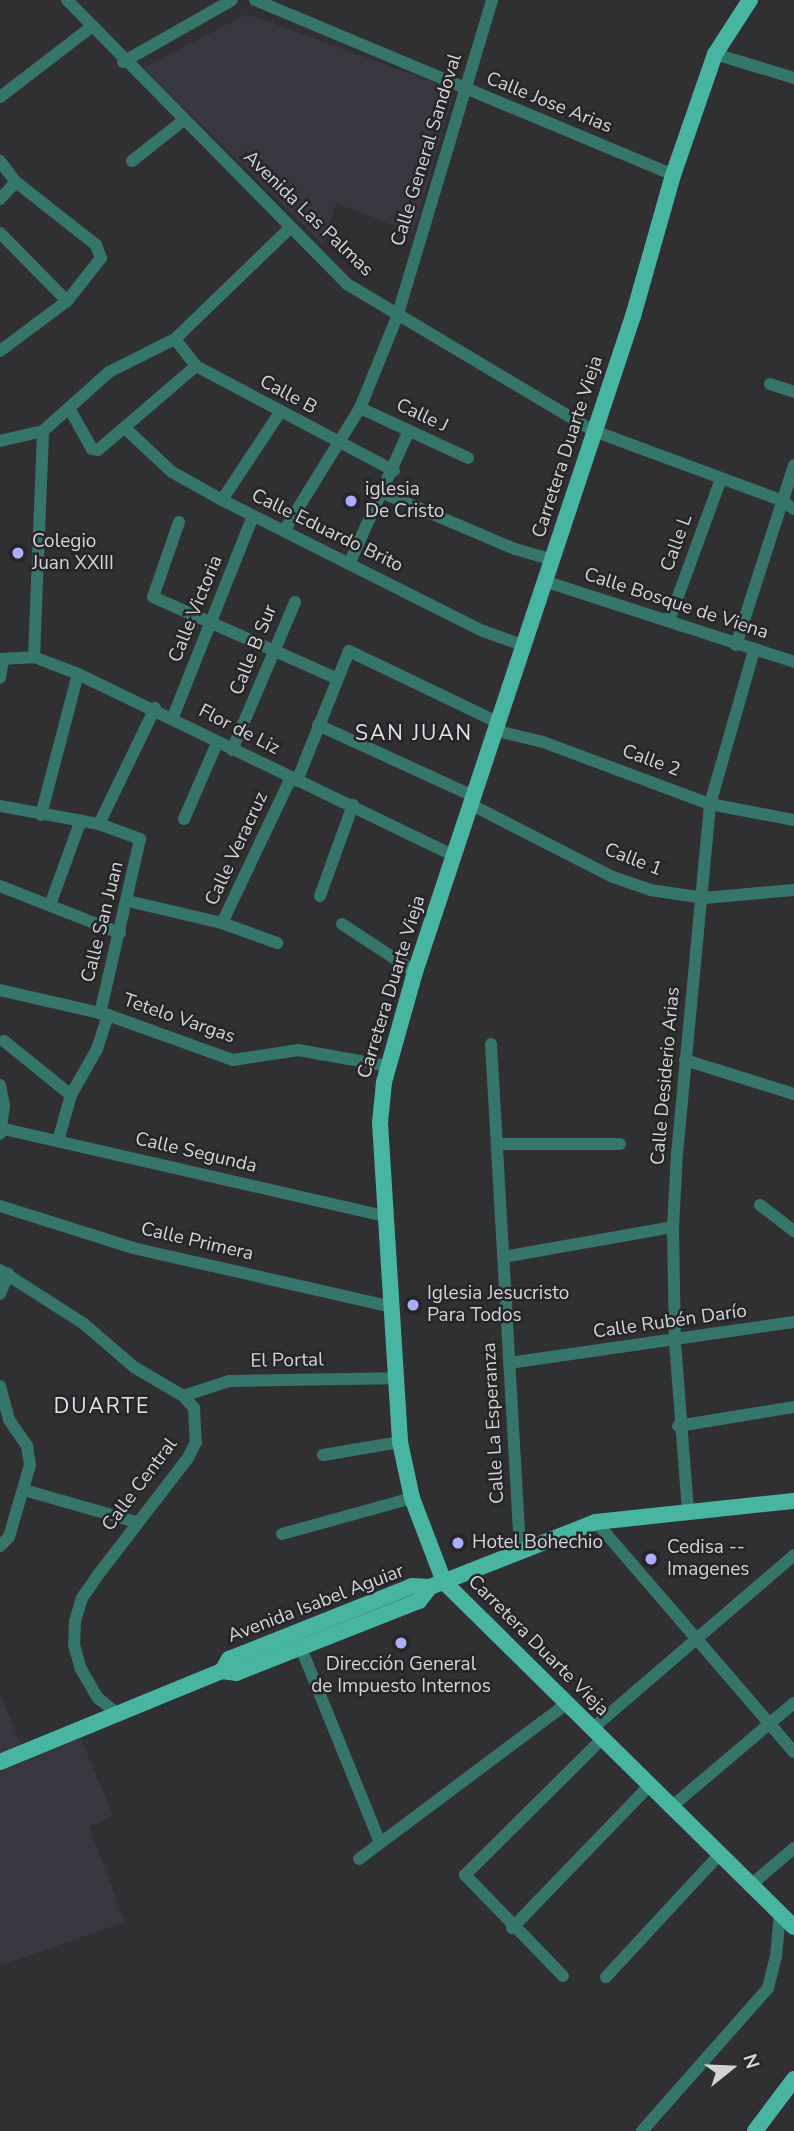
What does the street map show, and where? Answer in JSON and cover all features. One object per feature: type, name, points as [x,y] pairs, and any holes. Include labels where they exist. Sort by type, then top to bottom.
[{"type":"main road","name":"Carretera Duarte Vieja","points":[[750,0],[715,54],[673,175],[547,582],[415,972],[388,1066],[380,1123],[393,1378],[400,1442],[412,1498],[437,1584],[566,1704],[794,1927]]},
{"type":"main road","name":"Avenida Isabel Aguiar","points":[[0,1762],[222,1671],[229,1659],[298,1641],[412,1586],[437,1584],[520,1549],[596,1522],[794,1501]]},
{"type":"main road","points":[[755,2131],[794,2079]]},
{"type":"street","name":"Avenida Las Palmas","points":[[67,0],[123,62],[347,284],[397,317],[594,431],[781,500],[794,509]]},
{"type":"street","name":"Calle Jose Arias","points":[[255,0],[673,175]]},
{"type":"street","points":[[123,62],[225,2]]},
{"type":"street","name":"Calle General Sandoval","points":[[284,531],[360,408],[397,317],[492,2]]},
{"type":"street","points":[[0,97],[90,28]]},
{"type":"street","points":[[715,54],[794,78]]},
{"type":"street","points":[[132,161],[184,120]]},
{"type":"street","points":[[0,161],[16,182],[96,245],[101,258],[67,301],[0,351]]},
{"type":"street","points":[[0,199],[16,182]]},
{"type":"street","points":[[0,442],[43,431],[109,372],[175,339],[289,228]]},
{"type":"street","points":[[0,233],[67,301]]},
{"type":"street","name":"Calle B","points":[[175,339],[196,366],[279,414],[394,471]]},
{"type":"street","points":[[69,408],[92,449],[126,429],[196,366]]},
{"type":"street","points":[[770,384],[794,392]]},
{"type":"street","name":"Calle J","points":[[360,408],[408,433],[468,458]]},
{"type":"street","points":[[222,500],[279,414]]},
{"type":"street","name":"Calle Eduardo Brito","points":[[126,429],[172,472],[222,500],[483,631],[525,646]]},
{"type":"street","points":[[34,657],[43,431]]},
{"type":"street","points":[[349,564],[394,471],[408,433]]},
{"type":"street","points":[[736,645],[794,465]]},
{"type":"street","name":"Calle L","points":[[669,621],[721,479]]},
{"type":"street","points":[[383,493],[553,560]]},
{"type":"street","name":"Calle Victoria","points":[[173,716],[253,516]]},
{"type":"street","points":[[179,522],[153,597],[336,678]]},
{"type":"street","name":"Calle Bosque de Viena","points":[[547,582],[794,662]]},
{"type":"street","name":"Calle B Sur","points":[[232,750],[277,652],[295,602]]},
{"type":"street","name":"Calle 2","points":[[349,651],[498,727],[543,741],[710,804],[794,820]]},
{"type":"street","name":"Calle Veracruz","points":[[128,901],[222,923],[294,779],[349,651]]},
{"type":"street","name":"Calle Desiderio Arias","points":[[688,1511],[678,1426],[673,1227],[685,1060],[704,898],[710,804],[754,651]]},
{"type":"street","name":"Flor de Liz","points":[[1,659],[34,657],[78,674],[173,716],[217,743],[353,805],[455,856]]},
{"type":"street","points":[[0,678],[1,659]]},
{"type":"street","points":[[41,814],[78,674]]},
{"type":"street","points":[[0,806],[99,824],[155,708]]},
{"type":"street","name":"Calle 1","points":[[318,725],[473,801],[613,877],[650,890],[704,898],[794,890]]},
{"type":"street","points":[[184,819],[217,743]]},
{"type":"street","points":[[320,895],[353,805]]},
{"type":"street","points":[[50,905],[81,820]]},
{"type":"street","name":"Calle San Juan","points":[[58,1141],[71,1094],[97,1049],[140,839],[99,824]]},
{"type":"street","points":[[0,886],[120,933]]},
{"type":"street","points":[[222,923],[277,943]]},
{"type":"street","points":[[342,924],[415,972]]},
{"type":"street","name":"Tetelo Vargas","points":[[0,990],[104,1014],[233,1060],[298,1050],[388,1066]]},
{"type":"street","points":[[4,1041],[71,1094]]},
{"type":"street","name":"Calle La Esperanza","points":[[491,1044],[520,1549]]},
{"type":"street","points":[[685,1060],[794,1094]]},
{"type":"street","points":[[0,1085],[1,1130]]},
{"type":"street","name":"Calle Segunda","points":[[1,1130],[383,1216]]},
{"type":"street","points":[[496,1144],[621,1144]]},
{"type":"street","points":[[760,1205],[794,1231]]},
{"type":"street","name":"Calle Primera","points":[[0,1206],[133,1248],[389,1306]]},
{"type":"street","points":[[503,1257],[673,1227]]},
{"type":"street","points":[[0,1294],[4,1272],[85,1324],[134,1367],[183,1396]]},
{"type":"street","name":"Calle Rubén Darío","points":[[509,1363],[675,1343],[794,1322]]},
{"type":"street","name":"El Portal","points":[[183,1396],[229,1381],[393,1378]]},
{"type":"street","points":[[0,1386],[9,1420],[30,1456],[24,1490],[9,1537],[0,1546]]},
{"type":"street","name":"Calle Central","points":[[118,1714],[98,1698],[81,1669],[74,1645],[75,1621],[82,1598],[195,1443],[194,1408],[183,1396]]},
{"type":"street","points":[[678,1426],[794,1407]]},
{"type":"street","points":[[323,1455],[400,1442]]},
{"type":"street","points":[[24,1490],[136,1522]]},
{"type":"street","points":[[282,1534],[412,1498]]},
{"type":"street","points":[[596,1522],[794,1752]]},
{"type":"street","points":[[563,1976],[512,1927],[466,1875],[597,1734],[794,1555]]},
{"type":"street","points":[[298,1641],[380,1843]]},
{"type":"street","points":[[670,1808],[794,1703]]},
{"type":"street","points":[[359,1859],[566,1704]]},
{"type":"street","points":[[512,1927],[648,1787]]},
{"type":"street","points":[[752,1884],[794,1848]]},
{"type":"street","points":[[607,1977],[720,1854]]},
{"type":"street","points":[[642,2131],[768,1988],[776,1957],[780,1913]]},
{"type":"shaded area","points":[[247,14],[455,90],[413,233],[336,203],[323,244],[143,68]]},
{"type":"shaded area","points":[[0,1693],[21,1745],[0,1753]]},
{"type":"shaded area","points":[[81,1738],[113,1816],[89,1827],[125,1922],[0,1966],[0,1771]]},
{"type":"place","name":"iglesia De Cristo","points":[[351,501]]},
{"type":"place","name":"Colegio Juan XXIII","points":[[18,553]]},
{"type":"place","name":"Iglesia Jesucristo Para Todos","points":[[413,1305]]},
{"type":"place","name":"Hotel Bohechio","points":[[458,1543]]},
{"type":"place","name":"Cedisa -- Imagenes","points":[[651,1559]]},
{"type":"place","name":"Dirección General de Impuesto Internos","points":[[401,1643]]},
{"type":"district","name":"SAN JUAN","points":[[414,733]]},
{"type":"district","name":"DUARTE","points":[[102,1406]]}]
